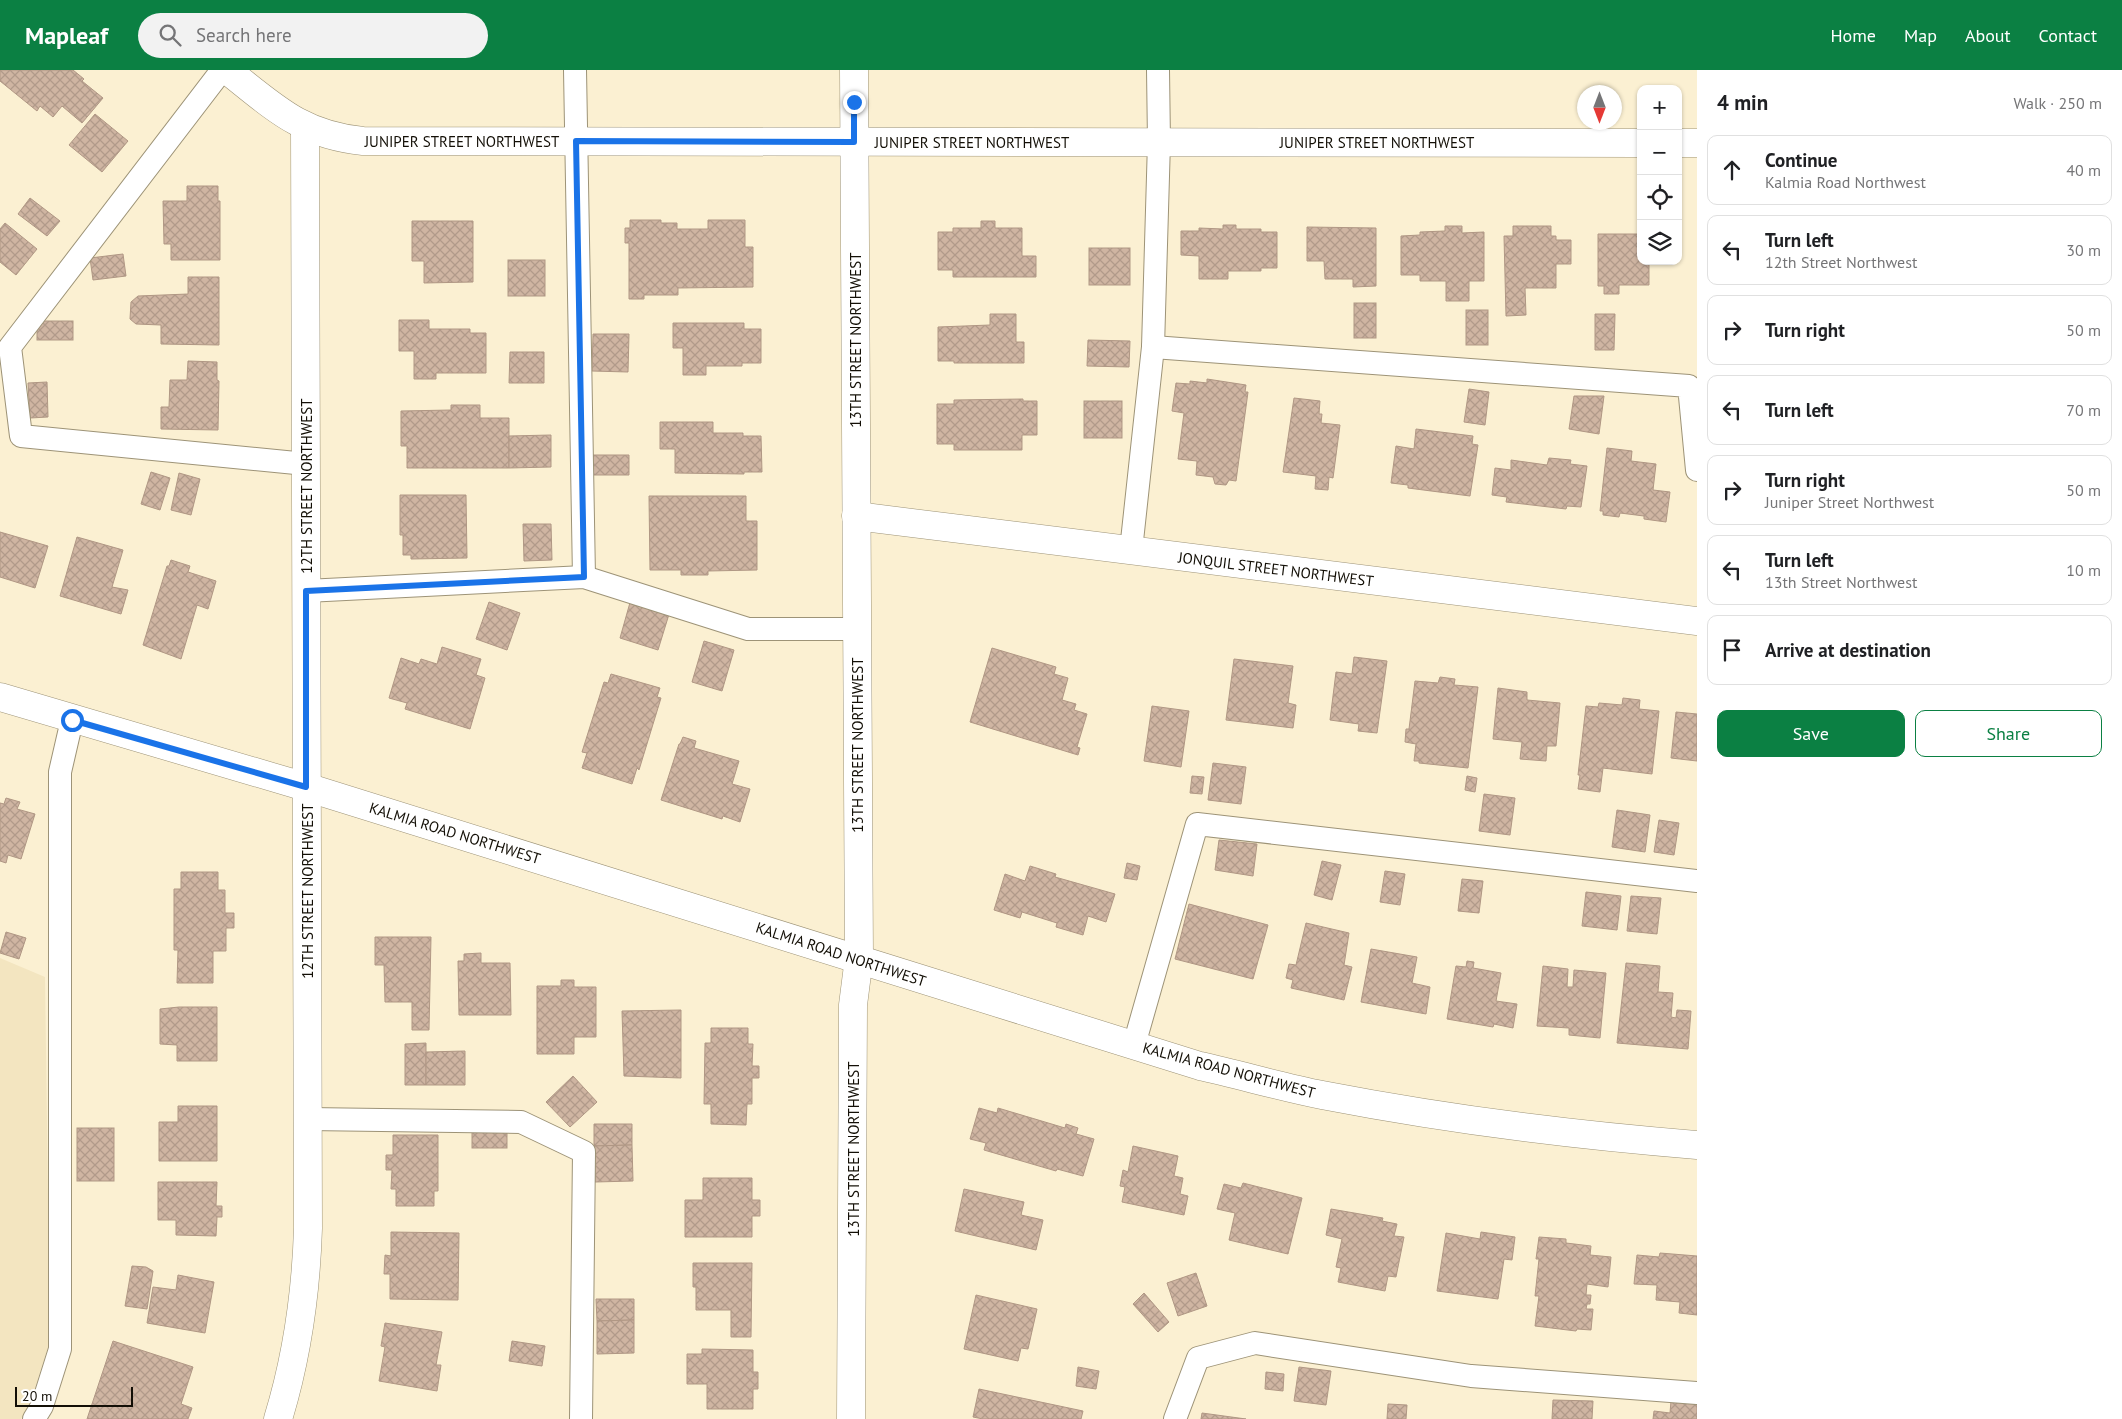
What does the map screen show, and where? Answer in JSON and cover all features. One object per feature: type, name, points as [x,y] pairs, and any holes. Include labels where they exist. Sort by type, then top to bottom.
[{"type":"street","points":[[227,70],[276,109],[306,127]]},
{"type":"street","name":"13TH STREET NORTHWEST","points":[[851,1419],[854,1006],[859,958],[854,70]]},
{"type":"street","name":"12TH STREET NORTHWEST","points":[[278,1419],[296,1344],[303,1298],[308,1228],[306,127]]},
{"type":"street","name":"JUNIPER STREET NORTHWEST","points":[[306,127],[326,135],[363,141],[1637,143]]},
{"type":"street","points":[[1682,143],[1697,143]]},
{"type":"street","name":"JONQUIL STREET NORTHWEST","points":[[856,516],[1697,621]]},
{"type":"street","name":"KALMIA ROAD NORTHWEST","points":[[0,697],[72,720],[306,787],[859,958],[932,983],[1200,1066],[1319,1094],[1425,1114],[1624,1139],[1697,1145]]},
{"type":"lane","points":[[222,70],[10,348],[21,436],[306,464]]},
{"type":"lane","points":[[575,70],[584,577]]},
{"type":"lane","points":[[1131,550],[1153,348],[1159,142],[1158,70]]},
{"type":"lane","points":[[1153,348],[1689,386],[1697,470]]},
{"type":"lane","points":[[306,591],[584,577],[748,629],[856,629]]},
{"type":"lane","points":[[34,1419],[42,1406],[60,1349],[60,772],[72,720]]},
{"type":"lane","points":[[1134,1045],[1197,824],[1697,881]]},
{"type":"lane","points":[[308,1119],[521,1122],[584,1152],[581,1419]]},
{"type":"lane","points":[[1175,1419],[1198,1358],[1255,1343],[1472,1376],[1697,1393]]},
{"type":"shaded area","points":[[0,958],[45,977],[50,1341],[30,1403],[21,1419],[0,1419]]},
{"type":"building","points":[[0,70],[73,70],[84,79],[82,81],[103,98],[82,123],[62,106],[53,117],[40,106],[37,111],[0,81]]},
{"type":"building","points":[[95,114],[128,141],[102,172],[69,145]]},
{"type":"building","points":[[187,186],[218,186],[218,201],[220,201],[220,260],[171,260],[171,244],[164,244],[163,201],[187,201]]},
{"type":"building","points":[[30,198],[60,221],[47,236],[18,214]]},
{"type":"building","points":[[630,220],[661,220],[661,223],[677,223],[677,229],[708,229],[708,220],[745,220],[745,247],[753,247],[753,287],[678,288],[678,295],[644,295],[644,299],[629,299],[629,243],[625,243],[625,228],[630,228]]},
{"type":"building","points":[[412,221],[473,221],[473,282],[424,283],[424,261],[412,261]]},
{"type":"building","points":[[981,221],[995,221],[995,228],[1022,228],[1022,256],[1036,256],[1036,277],[953,277],[953,270],[938,270],[938,232],[953,232],[953,228],[981,228]]},
{"type":"building","points":[[5,223],[37,249],[16,275],[0,262],[0,229]]},
{"type":"building","points":[[1223,225],[1236,225],[1236,229],[1261,229],[1261,232],[1277,232],[1277,268],[1261,268],[1261,271],[1228,271],[1228,279],[1199,279],[1199,256],[1181,255],[1181,231],[1199,231],[1199,228],[1223,229]]},
{"type":"building","points":[[1445,226],[1462,226],[1462,233],[1484,232],[1484,281],[1469,281],[1469,301],[1446,301],[1446,281],[1420,281],[1420,275],[1401,275],[1401,236],[1420,235],[1420,232],[1445,231]]},
{"type":"building","points":[[1513,226],[1551,226],[1551,236],[1556,236],[1556,240],[1571,240],[1571,264],[1556,264],[1556,288],[1525,288],[1526,315],[1506,316],[1504,236],[1513,236]]},
{"type":"building","points":[[1307,227],[1376,228],[1376,286],[1353,287],[1353,279],[1325,279],[1324,261],[1307,261]]},
{"type":"building","points":[[1598,234],[1637,234],[1637,265],[1649,265],[1649,285],[1619,285],[1619,294],[1604,294],[1604,286],[1598,286]]},
{"type":"building","points":[[1089,248],[1130,248],[1130,285],[1089,285]]},
{"type":"building","points":[[123,254],[126,276],[93,280],[90,258]]},
{"type":"building","points":[[508,260],[545,260],[545,296],[508,296]]},
{"type":"building","points":[[188,277],[219,277],[219,345],[161,344],[161,325],[136,324],[130,319],[131,302],[138,296],[188,294]]},
{"type":"building","points":[[1354,303],[1376,303],[1376,338],[1354,338]]},
{"type":"building","points":[[1466,310],[1488,310],[1488,345],[1466,345]]},
{"type":"building","points":[[990,314],[1016,314],[1016,342],[1024,342],[1024,363],[954,363],[954,361],[938,361],[938,327],[990,325]]},
{"type":"building","points":[[1595,314],[1615,314],[1614,350],[1595,350]]},
{"type":"building","points":[[399,320],[429,320],[429,329],[470,329],[470,333],[486,333],[486,373],[436,373],[436,379],[414,379],[414,351],[399,351]]},
{"type":"building","points":[[37,321],[73,321],[73,340],[37,340]]},
{"type":"building","points":[[673,323],[744,323],[744,329],[761,329],[761,363],[742,363],[742,366],[706,366],[706,375],[683,375],[683,348],[673,348]]},
{"type":"building","points":[[593,334],[629,334],[628,372],[592,371]]},
{"type":"building","points":[[1088,340],[1130,341],[1129,367],[1087,366]]},
{"type":"building","points":[[510,352],[544,352],[544,383],[509,383]]},
{"type":"building","points":[[188,361],[217,362],[217,380],[219,381],[218,430],[161,429],[161,407],[169,407],[170,380],[187,380]]},
{"type":"building","points":[[1207,379],[1246,385],[1245,392],[1248,392],[1236,481],[1229,480],[1226,485],[1215,484],[1213,477],[1196,475],[1197,461],[1178,459],[1184,413],[1172,411],[1176,383],[1190,384],[1190,381],[1207,383]]},
{"type":"building","points":[[47,382],[48,417],[30,418],[28,383]]},
{"type":"building","points":[[1469,389],[1489,392],[1485,425],[1464,422]]},
{"type":"building","points":[[1574,396],[1604,396],[1599,434],[1569,429]]},
{"type":"building","points":[[1294,398],[1320,401],[1319,414],[1322,414],[1321,423],[1340,425],[1333,478],[1329,477],[1328,490],[1315,489],[1316,476],[1283,472]]},
{"type":"building","points":[[1023,399],[1023,401],[1037,401],[1037,435],[1022,435],[1022,450],[954,450],[954,444],[937,444],[937,404],[954,404],[954,400]]},
{"type":"building","points":[[1084,401],[1122,401],[1122,438],[1084,438]]},
{"type":"building","points":[[451,405],[480,405],[480,418],[509,418],[509,468],[407,468],[407,446],[401,446],[401,411],[451,410]]},
{"type":"building","points":[[660,422],[713,422],[713,433],[743,433],[743,436],[761,436],[762,472],[744,472],[744,474],[675,473],[675,449],[660,449]]},
{"type":"building","points":[[1416,429],[1473,436],[1472,444],[1478,445],[1470,496],[1408,488],[1408,485],[1391,483],[1396,446],[1414,449]]},
{"type":"building","points":[[551,435],[551,467],[509,468],[509,436]]},
{"type":"building","points":[[1607,448],[1632,451],[1631,461],[1656,464],[1653,490],[1670,492],[1666,522],[1644,519],[1644,516],[1620,513],[1619,517],[1603,515],[1603,511],[1600,511]]},
{"type":"building","points":[[592,455],[629,455],[629,475],[593,475]]},
{"type":"building","points":[[1549,458],[1571,460],[1570,464],[1587,466],[1581,507],[1567,506],[1566,509],[1506,502],[1507,497],[1492,495],[1495,468],[1511,470],[1511,460],[1547,465]]},
{"type":"building","points":[[151,472],[170,478],[160,510],[141,504]]},
{"type":"building","points":[[179,473],[200,479],[191,515],[171,510]]},
{"type":"building","points":[[400,495],[466,495],[467,558],[411,559],[411,555],[403,555],[403,535],[400,535]]},
{"type":"building","points":[[649,496],[746,496],[746,521],[757,521],[757,570],[708,571],[708,575],[681,575],[681,570],[650,570]]},
{"type":"building","points":[[523,524],[551,524],[552,560],[524,561]]},
{"type":"building","points":[[0,532],[48,546],[35,588],[0,577]]},
{"type":"building","points":[[77,537],[123,550],[112,587],[128,590],[121,614],[60,596]]},
{"type":"building","points":[[171,560],[190,566],[188,572],[216,581],[208,609],[197,605],[181,659],[143,645],[167,566],[169,566]]},
{"type":"building","points":[[631,599],[670,611],[658,650],[620,638]]},
{"type":"building","points":[[489,602],[520,613],[507,650],[476,639]]},
{"type":"building","points":[[704,641],[734,650],[722,691],[692,682]]},
{"type":"building","points":[[442,647],[481,659],[476,675],[485,678],[470,729],[405,709],[407,703],[389,698],[401,658],[419,664],[421,659],[437,664]]},
{"type":"building","points":[[992,648],[1056,667],[1054,674],[1068,678],[1062,700],[1076,704],[1074,710],[1087,714],[1077,747],[1080,748],[1078,755],[970,722]]},
{"type":"building","points":[[1354,657],[1387,661],[1377,733],[1358,731],[1359,724],[1330,720],[1336,672],[1352,674]]},
{"type":"building","points":[[1234,659],[1293,666],[1288,703],[1296,705],[1293,728],[1226,720]]},
{"type":"building","points":[[611,674],[660,688],[657,697],[661,698],[639,770],[637,768],[632,784],[582,768],[587,753],[582,752],[604,682],[608,683]]},
{"type":"building","points":[[1440,677],[1455,679],[1454,685],[1478,687],[1468,768],[1414,761],[1416,744],[1405,742],[1406,729],[1409,729],[1415,681],[1438,683]]},
{"type":"building","points":[[1498,688],[1527,692],[1527,700],[1560,703],[1556,746],[1547,746],[1546,761],[1520,759],[1522,742],[1493,739]]},
{"type":"building","points":[[1623,698],[1640,700],[1639,709],[1659,711],[1652,774],[1603,768],[1600,792],[1578,789],[1586,706],[1598,707],[1599,703],[1622,705]]},
{"type":"building","points":[[1152,706],[1189,711],[1181,767],[1144,761]]},
{"type":"building","points":[[1676,712],[1697,714],[1697,761],[1671,758]]},
{"type":"building","points":[[683,737],[696,741],[694,748],[739,761],[732,784],[750,789],[740,822],[723,816],[722,819],[661,800]]},
{"type":"building","points":[[1213,763],[1246,767],[1241,804],[1208,800]]},
{"type":"building","points":[[1192,776],[1204,777],[1202,794],[1190,793]]},
{"type":"building","points":[[1467,776],[1477,778],[1475,792],[1465,790]]},
{"type":"building","points":[[1484,794],[1515,798],[1510,835],[1479,831]]},
{"type":"building","points":[[6,798],[20,802],[17,809],[35,814],[21,859],[8,855],[6,863],[0,861],[0,803],[4,804]]},
{"type":"building","points":[[1617,810],[1650,815],[1645,852],[1612,847]]},
{"type":"building","points":[[1659,820],[1679,823],[1674,855],[1654,852]]},
{"type":"building","points":[[1219,840],[1257,844],[1253,876],[1215,870]]},
{"type":"building","points":[[1322,861],[1341,865],[1332,900],[1314,895]]},
{"type":"building","points":[[1127,863],[1140,866],[1137,880],[1124,878]]},
{"type":"building","points":[[1030,866],[1056,874],[1055,877],[1115,894],[1106,922],[1088,916],[1083,935],[1056,927],[1057,923],[1022,912],[1020,918],[994,910],[1005,874],[1025,881]]},
{"type":"building","points":[[1385,871],[1405,874],[1400,905],[1380,902]]},
{"type":"building","points":[[181,872],[218,872],[218,890],[225,890],[225,913],[234,913],[234,928],[226,928],[226,951],[213,951],[213,983],[177,983],[178,950],[174,950],[174,889],[181,889]]},
{"type":"building","points":[[1462,879],[1483,881],[1479,913],[1458,911]]},
{"type":"building","points":[[1586,892],[1621,896],[1617,930],[1582,926]]},
{"type":"building","points":[[1631,896],[1661,898],[1657,934],[1627,931]]},
{"type":"building","points":[[1189,904],[1268,925],[1253,979],[1175,959]]},
{"type":"building","points":[[1306,923],[1349,933],[1344,965],[1352,967],[1344,1000],[1291,988],[1293,980],[1286,978],[1289,964],[1296,965]]},
{"type":"building","points":[[6,932],[26,938],[19,959],[0,953]]},
{"type":"building","points":[[375,937],[431,937],[429,1030],[412,1030],[412,1002],[385,1002],[384,965],[375,965]]},
{"type":"building","points":[[1371,949],[1417,957],[1412,983],[1430,987],[1426,1014],[1361,1002]]},
{"type":"building","points":[[481,953],[481,963],[510,963],[511,1015],[459,1015],[458,961],[464,961],[464,954]]},
{"type":"building","points":[[1467,961],[1474,962],[1473,968],[1501,973],[1496,1001],[1517,1004],[1513,1028],[1494,1024],[1493,1027],[1447,1019],[1456,966],[1466,967]]},
{"type":"building","points":[[1626,963],[1660,966],[1658,992],[1673,993],[1671,1017],[1676,1018],[1677,1010],[1691,1011],[1688,1049],[1617,1043]]},
{"type":"building","points":[[1543,966],[1568,969],[1567,987],[1573,987],[1574,970],[1606,973],[1600,1038],[1569,1035],[1569,1028],[1537,1026]]},
{"type":"building","points":[[561,980],[574,980],[574,987],[596,987],[596,1037],[574,1037],[574,1054],[537,1054],[537,986],[561,986]]},
{"type":"building","points":[[217,1007],[217,1061],[177,1061],[177,1045],[160,1044],[160,1009]]},
{"type":"building","points":[[681,1010],[681,1078],[624,1076],[622,1011]]},
{"type":"building","points":[[711,1028],[748,1028],[748,1044],[753,1044],[752,1066],[759,1066],[759,1078],[752,1078],[752,1104],[747,1104],[746,1125],[711,1124],[711,1104],[704,1104],[705,1043],[711,1043]]},
{"type":"building","points":[[426,1043],[426,1085],[405,1085],[405,1044]]},
{"type":"building","points":[[465,1051],[465,1085],[426,1085],[426,1052]]},
{"type":"building","points":[[573,1076],[597,1102],[570,1127],[546,1102]]},
{"type":"building","points":[[178,1106],[217,1106],[217,1161],[159,1161],[159,1122],[178,1122]]},
{"type":"building","points":[[979,1108],[997,1113],[998,1108],[1065,1128],[1066,1124],[1078,1128],[1076,1134],[1094,1139],[1083,1176],[1057,1169],[1056,1171],[984,1150],[986,1143],[970,1139]]},
{"type":"building","points":[[594,1124],[632,1124],[632,1145],[594,1146]]},
{"type":"building","points":[[77,1128],[114,1128],[114,1181],[77,1181]]},
{"type":"building","points":[[472,1129],[507,1129],[507,1148],[472,1148]]},
{"type":"building","points":[[393,1135],[438,1135],[438,1191],[434,1191],[434,1206],[396,1206],[396,1189],[391,1189],[392,1170],[386,1170],[386,1155],[393,1155]]},
{"type":"building","points":[[632,1145],[633,1181],[595,1182],[594,1146]]},
{"type":"building","points":[[1133,1146],[1178,1156],[1174,1176],[1183,1178],[1180,1194],[1188,1196],[1184,1215],[1122,1202],[1125,1187],[1120,1186],[1123,1170],[1128,1172]]},
{"type":"building","points":[[703,1178],[752,1178],[752,1200],[760,1200],[760,1216],[752,1216],[752,1237],[685,1237],[685,1200],[703,1200]]},
{"type":"building","points":[[158,1182],[217,1182],[216,1206],[222,1206],[222,1217],[217,1217],[216,1236],[176,1235],[176,1220],[158,1220]]},
{"type":"building","points":[[1243,1183],[1302,1198],[1288,1254],[1229,1240],[1235,1213],[1217,1209],[1224,1184],[1241,1188]]},
{"type":"building","points":[[964,1189],[1024,1202],[1021,1215],[1043,1220],[1036,1250],[955,1231]]},
{"type":"building","points":[[1331,1209],[1383,1218],[1382,1221],[1397,1224],[1394,1236],[1404,1237],[1396,1277],[1388,1276],[1385,1291],[1338,1282],[1341,1268],[1336,1267],[1342,1239],[1326,1235]]},
{"type":"building","points":[[391,1232],[459,1233],[458,1300],[390,1299],[390,1274],[384,1274],[385,1255],[391,1256]]},
{"type":"building","points":[[1481,1232],[1515,1237],[1512,1260],[1504,1259],[1498,1299],[1437,1291],[1446,1233],[1480,1239]]},
{"type":"building","points":[[1539,1237],[1566,1239],[1566,1243],[1591,1246],[1590,1255],[1611,1257],[1608,1287],[1587,1284],[1586,1295],[1591,1295],[1590,1304],[1587,1304],[1586,1309],[1593,1309],[1591,1330],[1577,1329],[1576,1331],[1535,1326],[1539,1296],[1535,1296],[1539,1259],[1536,1259]]},
{"type":"building","points":[[1660,1253],[1697,1256],[1697,1315],[1679,1313],[1680,1302],[1656,1300],[1657,1285],[1634,1284],[1637,1255],[1659,1257]]},
{"type":"building","points":[[693,1263],[752,1263],[751,1337],[731,1337],[731,1310],[696,1310],[696,1287],[693,1287]]},
{"type":"building","points":[[132,1266],[146,1267],[153,1271],[147,1309],[125,1306]]},
{"type":"building","points":[[1196,1273],[1207,1306],[1178,1316],[1167,1283]]},
{"type":"building","points":[[178,1275],[214,1282],[205,1333],[147,1323],[153,1287],[176,1290]]},
{"type":"building","points":[[1144,1293],[1169,1322],[1158,1332],[1133,1304]]},
{"type":"building","points":[[976,1295],[1037,1309],[1028,1349],[1021,1348],[1018,1361],[964,1349]]},
{"type":"building","points":[[596,1299],[634,1299],[634,1320],[597,1321]]},
{"type":"building","points":[[634,1320],[634,1353],[597,1354],[597,1321]]},
{"type":"building","points":[[385,1323],[442,1332],[436,1365],[441,1365],[437,1391],[379,1381],[385,1347],[381,1346]]},
{"type":"building","points":[[113,1341],[193,1367],[181,1404],[192,1408],[188,1419],[87,1419]]},
{"type":"building","points":[[512,1341],[545,1346],[542,1366],[509,1361]]},
{"type":"building","points":[[702,1349],[753,1350],[753,1372],[758,1372],[758,1389],[753,1389],[753,1409],[707,1409],[707,1384],[687,1384],[687,1354],[702,1354]]},
{"type":"building","points":[[1078,1367],[1099,1371],[1096,1389],[1076,1386]]},
{"type":"building","points":[[1299,1367],[1331,1371],[1326,1405],[1294,1401]]},
{"type":"building","points":[[1266,1372],[1284,1374],[1283,1391],[1265,1389]]},
{"type":"building","points":[[979,1389],[1083,1411],[1081,1419],[983,1419],[973,1417]]},
{"type":"building","points":[[1553,1400],[1593,1401],[1592,1419],[1552,1419]]},
{"type":"building","points":[[1671,1401],[1697,1403],[1697,1419],[1653,1419],[1654,1411],[1670,1413]]},
{"type":"building","points":[[1388,1404],[1407,1405],[1406,1419],[1387,1419]]},
{"type":"building","points":[[1202,1413],[1246,1419],[1201,1419]]},
{"type":"route","points":[[72,720],[306,787],[306,591],[584,577],[576,141],[854,142],[854,102]]}]
